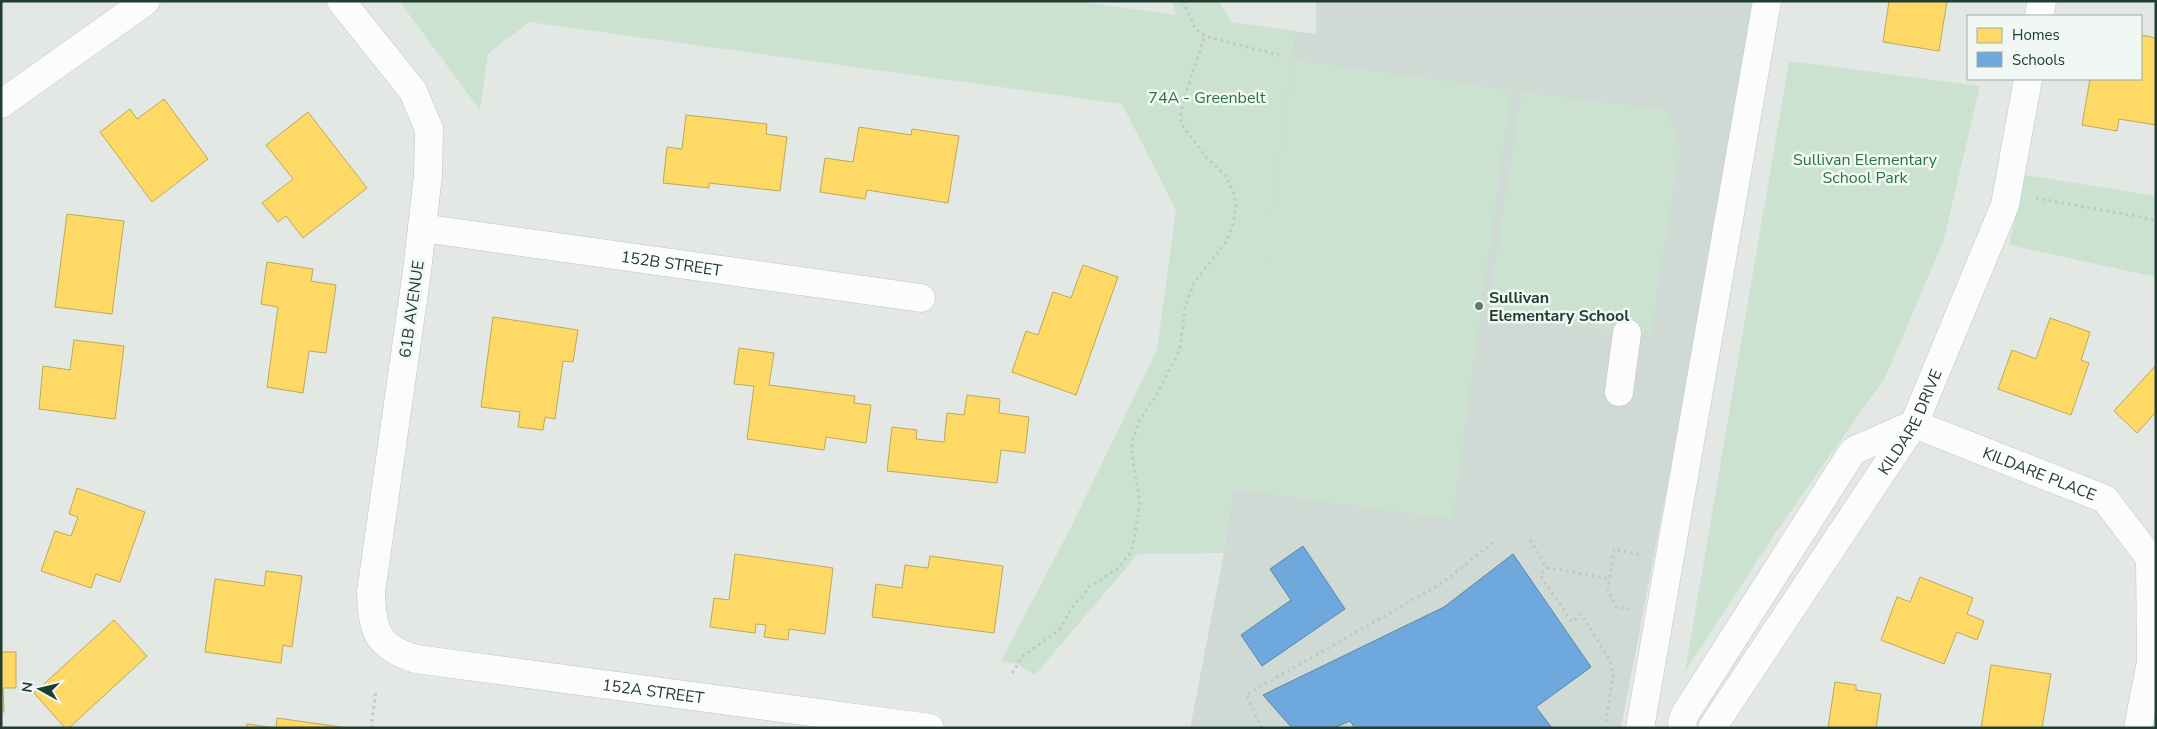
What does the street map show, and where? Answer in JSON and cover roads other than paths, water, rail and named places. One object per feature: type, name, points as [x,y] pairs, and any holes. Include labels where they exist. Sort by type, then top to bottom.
[{"type":"street","points":[[1,104],[146,1]]},
{"type":"street","name":"61B AVENUE","points":[[341,1],[413,91],[429,130],[428,175],[417,272],[371,592],[371,612],[375,630],[381,641]]},
{"type":"street","points":[[1640,728],[1767,1]]},
{"type":"street","points":[[2039,15],[2042,1]]},
{"type":"street","name":"KILDARE DRIVE","points":[[1712,728],[1914,424],[2005,205],[2028,80]]},
{"type":"street","name":"152B STREET","points":[[422,228],[921,298]]},
{"type":"street","points":[[1619,392],[1627,333]]},
{"type":"street","points":[[1684,728],[1682,723],[1685,714],[1851,454],[1855,450],[1914,424]]},
{"type":"street","name":"KILDARE PLACE","points":[[1914,424],[2105,499],[2150,558],[2151,662],[2138,728]]},
{"type":"street","name":"152A STREET","points":[[381,641],[399,654],[416,659],[930,728]]},
{"type":"place","name":"Sullivan Elementary School","points":[[1479,306]]},
{"type":"park label","name":"74A - Greenbelt","points":[[1207,97]]},
{"type":"park label","name":"Sullivan Elementary School Park","points":[[1865,168]]}]
